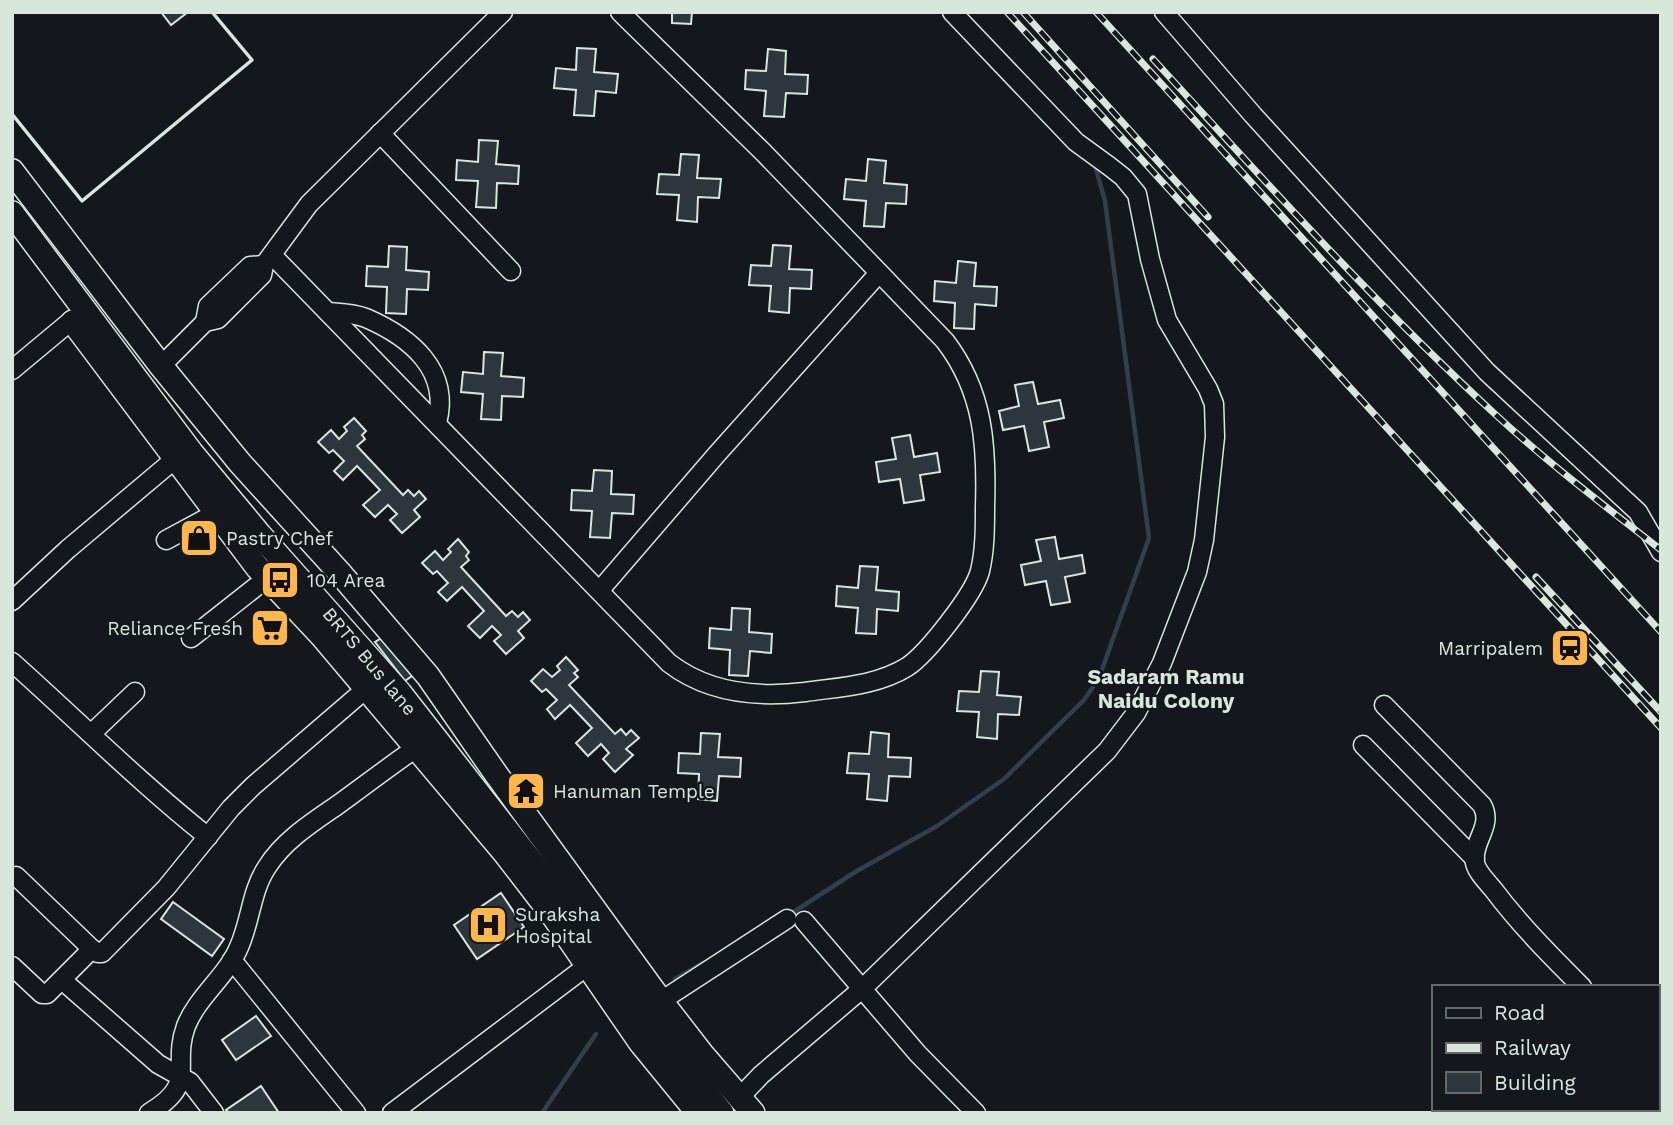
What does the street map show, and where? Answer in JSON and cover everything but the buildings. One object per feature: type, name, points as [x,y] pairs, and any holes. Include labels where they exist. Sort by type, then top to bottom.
[{"type":"main road","points":[[12,171],[161,366],[240,463],[407,649],[738,1108]]},
{"type":"main road","name":"BRTS Bus lane","points":[[12,213],[191,452],[400,694],[553,889],[642,1012],[738,1108]]},
{"type":"main road","points":[[12,238],[216,513],[267,578],[322,636],[504,852],[554,917],[640,1042],[698,1113]]},
{"type":"street","points":[[161,366],[205,322],[208,306],[250,266],[268,260],[309,204],[503,12]]},
{"type":"street","points":[[268,260],[328,312],[669,663],[685,675],[728,691],[776,695],[866,684],[906,667],[922,655],[971,590],[980,573],[984,550],[986,452],[977,404],[969,379],[958,358],[879,273],[772,162],[620,12]]},
{"type":"street","points":[[738,1108],[761,1076],[863,988],[1107,751],[1136,713],[1162,663],[1197,572],[1204,540],[1215,437],[1214,404],[1167,320],[1150,259],[1137,194],[1123,177],[1076,142],[952,12]]},
{"type":"street","points":[[1164,12],[1252,115],[1487,372],[1638,512],[1661,552]]},
{"type":"street","points":[[380,134],[511,271]]},
{"type":"street","points":[[600,590],[879,273]]},
{"type":"street","points":[[328,312],[365,318],[420,352],[432,369],[441,396],[437,423]]},
{"type":"street","points":[[12,370],[72,320]]},
{"type":"street","points":[[13,598],[176,459]]},
{"type":"street","points":[[166,540],[216,513]]},
{"type":"street","points":[[191,638],[267,578]]},
{"type":"street","points":[[12,662],[141,781],[208,837]]},
{"type":"street","points":[[16,876],[92,949],[98,953],[107,949],[166,888],[253,786],[366,688]]},
{"type":"street","points":[[92,733],[135,692]]},
{"type":"street","points":[[1384,705],[1482,806],[1486,813],[1486,822],[1475,859],[1477,869],[1521,926],[1579,985]]},
{"type":"street","points":[[1363,744],[1475,859]]},
{"type":"street","points":[[149,1113],[162,1105],[173,1093],[182,1077],[181,1046],[185,1029],[232,960],[240,945],[257,885],[283,846],[416,748]]},
{"type":"street","points":[[661,1000],[795,920],[863,988],[918,1054],[976,1113]]},
{"type":"street","points":[[12,965],[42,994],[52,990],[92,949]]},
{"type":"street","points":[[232,960],[356,1113]]},
{"type":"street","points":[[392,1113],[587,965]]},
{"type":"street","points":[[62,980],[158,1064],[196,1088],[214,1113]]},
{"type":"waterway","points":[[789,915],[855,872],[937,826],[1004,779],[1084,700],[1099,678],[1149,538],[1105,201],[1096,169]]},
{"type":"waterway","points":[[675,979],[705,962]]},
{"type":"waterway","points":[[542,1113],[596,1034]]},
{"type":"railway","points":[[1007,12],[1661,728]]},
{"type":"railway","points":[[1023,12],[1208,217]]},
{"type":"railway","points":[[1096,12],[1661,632]]},
{"type":"railway","points":[[1153,59],[1321,241],[1451,373],[1536,450],[1661,550]]},
{"type":"railway","points":[[1536,577],[1661,712]]},
{"type":"wall","points":[[12,114],[82,201],[252,60],[212,12]]},
{"type":"place","name":"Pastry Chef","points":[[199,538]]},
{"type":"place","name":"104 Area","points":[[280,580]]},
{"type":"place","name":"Reliance Fresh","points":[[270,628]]},
{"type":"place","name":"Marripalem","points":[[1570,648]]},
{"type":"place","name":"Hanuman Temple","points":[[526,791]]},
{"type":"place","name":"Suraksha Hospital","points":[[488,925]]},
{"type":"district","name":"Sadaram Ramu Naidu Colony","points":[[1166,689]]}]
